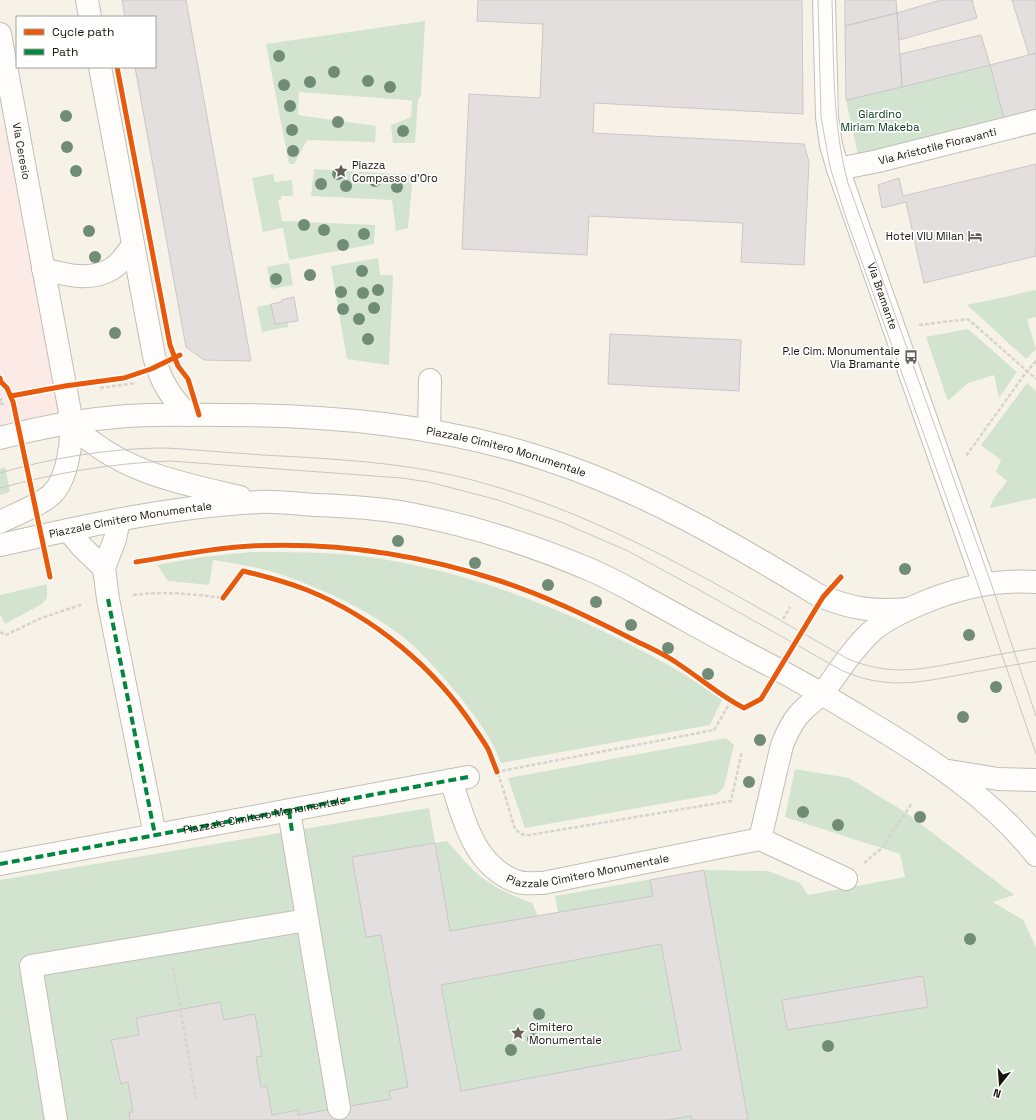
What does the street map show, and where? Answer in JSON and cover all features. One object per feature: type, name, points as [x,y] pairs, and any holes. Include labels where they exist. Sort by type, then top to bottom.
[{"type":"main road","points":[[87,0],[90,16]]},
{"type":"main road","name":"Via Bramante","points":[[824,0],[827,117],[831,145],[838,169],[984,584]]},
{"type":"main road","name":"Via Ceresio","points":[[0,34],[72,423]]},
{"type":"main road","points":[[100,68],[132,245],[156,366],[161,379],[170,393],[188,415]]},
{"type":"main road","name":"Via Aristotile Fioravanti","points":[[838,169],[878,161],[1036,121]]},
{"type":"main road","points":[[43,269],[71,276],[86,276],[103,273],[113,268],[122,260],[132,245]]},
{"type":"main road","points":[[429,431],[430,380]]},
{"type":"main road","name":"Piazzale Cimitero Monumentale","points":[[0,438],[72,423],[130,416],[188,415],[243,415],[363,421],[429,431],[517,450],[546,459],[607,482],[693,523],[818,595],[839,604],[877,611],[909,609]]},
{"type":"main road","points":[[0,522],[54,493],[64,474],[69,457],[72,423]]},
{"type":"main road","name":"Piazzale Cimitero Monumentale","points":[[72,423],[90,441],[127,464],[172,480],[263,502]]},
{"type":"main road","name":"Piazzale Cimitero Monumentale","points":[[0,545],[119,520],[199,507],[263,502],[365,508],[406,513],[481,531],[536,548],[618,583],[779,669],[822,694],[900,740],[945,771],[988,804],[1030,846],[1036,855]]},
{"type":"main road","points":[[119,520],[104,568],[108,599],[155,835]]},
{"type":"main road","points":[[68,530],[82,547],[104,568]]},
{"type":"main road","name":"Piazzale Cimitero Monumentale","points":[[0,864],[155,835],[290,821],[460,779],[458,801],[471,839],[495,870],[519,882],[543,883],[760,839],[782,745],[793,721],[805,707],[822,694],[859,644],[872,631],[882,623],[909,609],[944,594],[984,584],[1014,581],[1036,582]]},
{"type":"main road","name":"Piazzale Cimitero Monumentale","points":[[945,771],[998,779],[1036,780]]},
{"type":"main road","points":[[290,821],[339,1108]]},
{"type":"main road","points":[[760,839],[846,879]]},
{"type":"main road","points":[[56,1120],[31,966],[307,920]]},
{"type":"path","points":[[916,325],[968,319],[1036,379]]},
{"type":"path","points":[[962,461],[1027,371],[1036,361]]},
{"type":"path","points":[[100,388],[141,382]]},
{"type":"path","points":[[2,398],[0,403],[5,404]]},
{"type":"path","points":[[224,598],[243,571],[307,590],[344,608],[378,629],[410,654],[440,683],[466,714],[488,749],[515,828],[521,834],[529,835],[731,801],[742,751]]},
{"type":"path","points":[[783,618],[792,605]]},
{"type":"path","points":[[0,632],[6,635]]},
{"type":"path","points":[[725,697],[738,704]]},
{"type":"path","points":[[460,779],[714,730],[731,701]]},
{"type":"path","points":[[846,879],[882,848],[912,803]]},
{"type":"path","points":[[168,943],[196,1099]]},
{"type":"shaded area","points":[[11,124],[68,421],[0,436],[0,126]]},
{"type":"green space","points":[[425,21],[421,95],[418,100],[415,143],[393,143],[391,125],[411,117],[412,101],[299,92],[298,115],[376,126],[375,142],[307,140],[294,164],[289,164],[266,44]]},
{"type":"green space","name":"Giardino Miriam Makeba","points":[[990,65],[1004,119],[858,155],[846,100]]},
{"type":"green space","points":[[314,169],[413,175],[408,228],[396,231],[392,200],[311,196]]},
{"type":"green space","points":[[273,174],[275,182],[292,180],[293,196],[281,196],[282,199],[278,200],[282,221],[375,225],[374,244],[289,260],[283,228],[263,232],[252,178]]},
{"type":"green space","points":[[378,258],[380,275],[393,275],[389,365],[347,359],[331,266]]},
{"type":"green space","points":[[289,263],[293,285],[271,289],[267,267]]},
{"type":"green space","points":[[1036,290],[1036,317],[1027,319],[1036,349],[1026,359],[967,305]]},
{"type":"green space","points":[[271,304],[275,324],[288,322],[288,327],[262,332],[257,307]]},
{"type":"green space","points":[[968,329],[1017,372],[999,398],[994,375],[968,383],[948,401],[926,337]]},
{"type":"green space","points":[[1027,383],[1036,391],[1036,498],[990,508],[995,497],[1007,481],[996,472],[1001,460],[981,445]]},
{"type":"green space","points":[[5,467],[10,492],[0,495],[0,469]]},
{"type":"green space","points":[[251,552],[344,554],[362,556],[399,562],[470,579],[539,603],[607,633],[672,667],[722,700],[710,725],[501,763],[483,728],[439,672],[403,636],[386,624],[348,602],[307,584],[263,569],[213,560],[209,585],[168,581],[157,565],[202,557]]},
{"type":"green space","points":[[47,584],[47,598],[42,604],[5,624],[0,615],[0,595]]},
{"type":"green space","points":[[726,738],[734,745],[724,787],[717,794],[525,828],[508,778]]},
{"type":"green space","name":"Cimitero Monumentale","points":[[795,769],[849,778],[905,812],[1014,895],[993,902],[1023,920],[1036,947],[1036,1120],[0,1120],[0,880],[429,808],[435,843],[447,841],[469,866],[484,879],[514,896],[532,903],[538,916],[558,912],[555,896],[704,870],[768,871],[800,883],[808,895],[905,877],[900,854],[785,817]]},
{"type":"building","points":[[122,0],[186,0],[251,361],[204,360],[186,347],[135,68],[156,68],[156,16],[125,16]]},
{"type":"building","points":[[478,0],[802,0],[803,114],[594,103],[593,133],[804,144],[809,162],[804,265],[741,262],[743,223],[589,216],[587,255],[462,249],[469,94],[540,98],[543,24],[477,21]]},
{"type":"building","points":[[845,0],[896,0],[897,13],[845,26]]},
{"type":"building","points":[[941,0],[972,0],[977,18],[899,40],[897,13]]},
{"type":"building","points":[[1012,0],[1036,0],[1036,53],[1029,55]]},
{"type":"building","points":[[897,13],[902,87],[846,100],[845,26]]},
{"type":"building","points":[[981,35],[990,65],[902,87],[900,54]]},
{"type":"building","points":[[1036,53],[1036,110],[1004,119],[990,65]]},
{"type":"building","name":"Hotel VIU Milan","points":[[1036,164],[1036,256],[924,283],[906,202],[882,208],[878,185],[899,178],[903,196]]},
{"type":"building","points":[[294,297],[298,321],[275,324],[271,304],[282,302],[281,300]]},
{"type":"building","points":[[610,334],[741,340],[739,391],[608,384]]},
{"type":"building","name":"Cimitero Monumentale","points":[[435,843],[450,931],[653,896],[650,880],[704,870],[748,1120],[692,1120],[691,1116],[668,1120],[130,1120],[129,1112],[133,1112],[128,1082],[121,1084],[111,1040],[139,1035],[136,1018],[220,1002],[224,1020],[255,1014],[262,1056],[256,1057],[261,1087],[267,1086],[272,1115],[298,1110],[298,1115],[391,1099],[389,1091],[408,1087],[381,935],[366,937],[352,857]],"holes":[[[661,944],[681,1050],[461,1091],[441,985]]]},
{"type":"building","points":[[923,976],[928,1007],[787,1030],[782,1000]]},
{"type":"tram line","points":[[818,0],[821,117],[830,167],[846,218],[978,585],[1036,754]]},
{"type":"tram line","points":[[832,0],[836,116],[848,183],[991,583],[1036,716]]},
{"type":"tram line","points":[[0,473],[79,455],[119,450],[159,448],[370,462],[424,469],[476,481],[526,496],[574,514],[667,558],[713,582],[848,659],[863,664],[891,670],[917,669],[1036,648]]},
{"type":"tram line","points":[[0,488],[42,478],[106,466],[170,461],[402,478],[429,482],[498,500],[561,522],[628,551],[841,670],[857,676],[887,682],[916,682],[1036,661]]},
{"type":"marked path","points":[[108,599],[155,835]]},
{"type":"marked path","points":[[0,864],[468,777]]},
{"type":"marked path","points":[[289,811],[292,831]]},
{"type":"cycle path","points":[[117,68],[170,345],[178,366],[188,379],[199,415]]},
{"type":"cycle path","points":[[11,396],[65,386],[124,378],[151,369],[180,355]]},
{"type":"cycle path","points":[[0,378],[1,382],[7,388],[13,402],[50,577]]},
{"type":"cycle path","points":[[136,562],[222,548],[282,545],[343,548],[374,552],[465,570],[512,585],[548,599],[656,651],[744,708],[761,699],[823,597],[841,577]]},
{"type":"cycle path","points":[[223,598],[243,571],[275,579],[307,590],[332,601],[356,615],[401,647],[422,665],[441,685],[483,741],[488,749],[497,772]]},
{"type":"place","name":"Piazza Compasso d’Oro","points":[[341,171]]},
{"type":"place","name":"Hotel VIU Milan","points":[[975,236]]},
{"type":"place","name":"P.le Cim. Monumentale Via Bramante","points":[[911,357]]},
{"type":"place","name":"Cimitero Monumentale","points":[[518,1033]]}]
